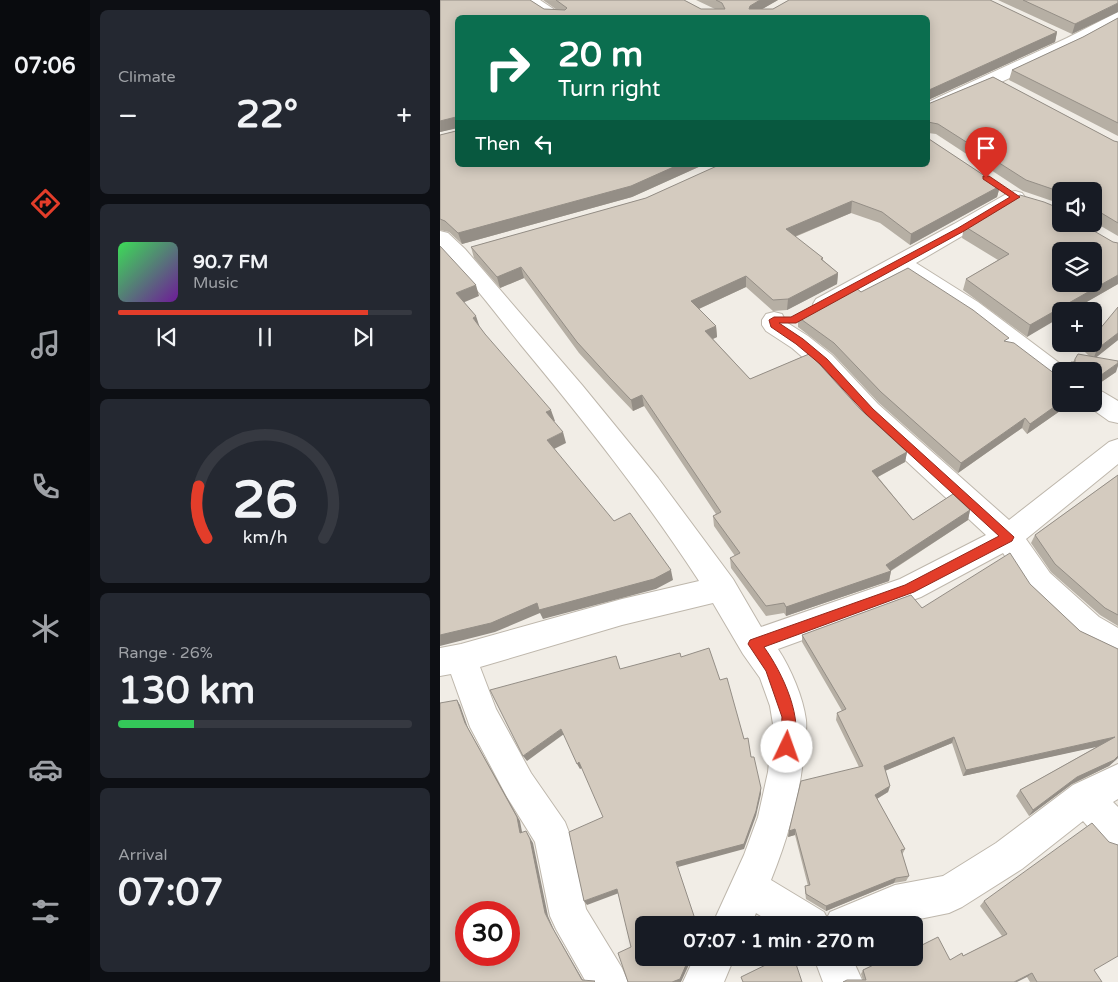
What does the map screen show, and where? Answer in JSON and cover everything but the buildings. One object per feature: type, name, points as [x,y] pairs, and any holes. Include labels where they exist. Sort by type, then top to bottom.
[{"type":"street","points":[[529,0],[554,15]]},
{"type":"street","points":[[930,108],[990,79],[1065,38],[1118,17]]},
{"type":"street","points":[[990,79],[1007,88]]},
{"type":"street","points":[[1017,196],[961,230],[899,262],[851,290],[792,320],[774,320],[774,325],[800,342],[823,361],[869,412],[1008,537],[1039,582],[1088,627],[1118,644]]},
{"type":"street","points":[[457,247],[591,412],[669,513],[722,588],[754,644],[772,668],[789,717],[786,778],[771,835],[735,916]]},
{"type":"street","points":[[899,262],[941,286],[980,314],[1052,372]]},
{"type":"street","points":[[1102,403],[1118,414]]},
{"type":"street","points":[[754,644],[910,588],[1008,537],[1118,449]]},
{"type":"street","points":[[608,982],[569,916],[552,835],[519,785],[450,660],[622,612],[722,588]]},
{"type":"street","points":[[865,916],[895,904],[949,894],[1009,856],[1085,797],[1118,780]]},
{"type":"street","points":[[1085,797],[1118,833]]},
{"type":"street","points":[[749,888],[796,916]]},
{"type":"street","points":[[703,982],[711,966]]},
{"type":"street","points":[[836,966],[843,982]]},
{"type":"route","points":[[787,747],[789,717],[772,668],[754,644],[910,588],[1008,537],[869,412],[823,361],[800,342],[774,325],[774,320],[792,320],[961,230],[1016,197],[986,178]]}]
